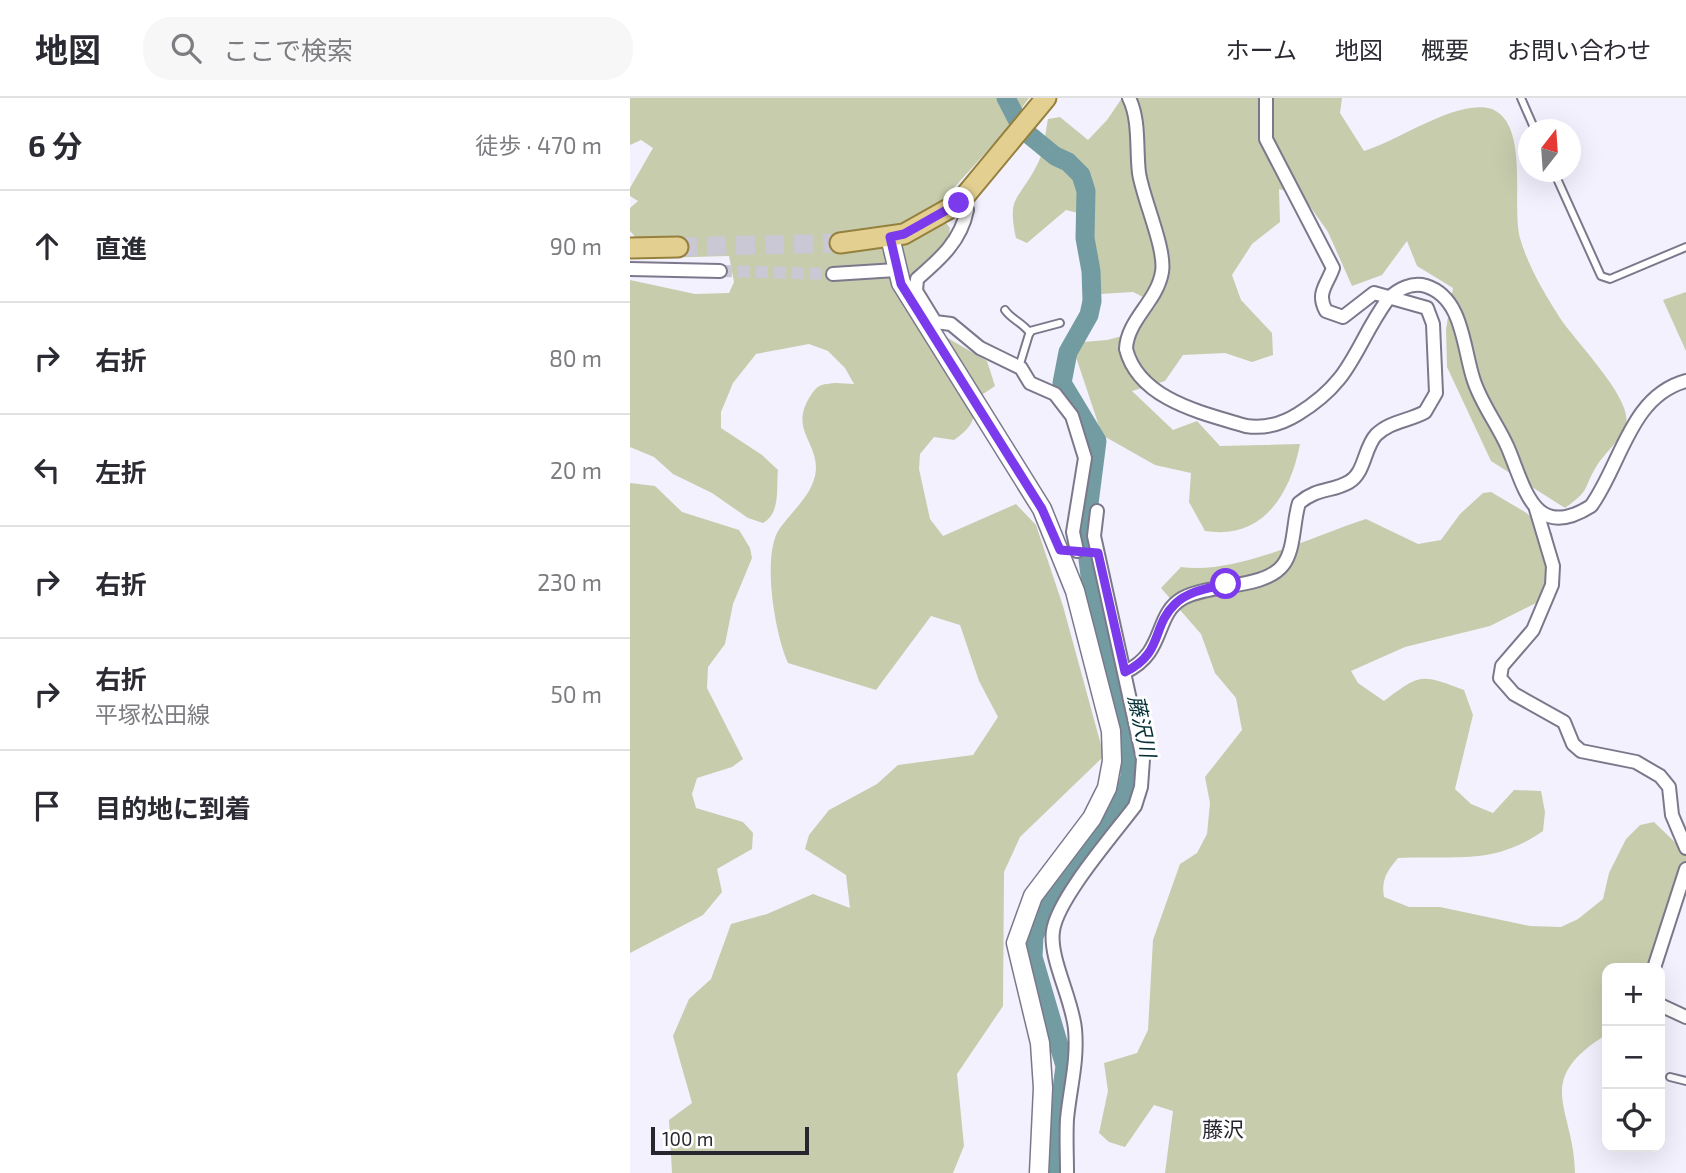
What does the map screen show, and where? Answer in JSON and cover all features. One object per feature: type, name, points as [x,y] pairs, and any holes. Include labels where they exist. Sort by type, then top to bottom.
[{"type":"main road","points":[[839,243],[904,234],[959,203],[1043,102]]},
{"type":"main road","points":[[630,248],[678,247]]},
{"type":"street","points":[[1129,98],[1133,111],[1139,173],[1163,271],[1155,295],[1131,329],[1126,349],[1139,375],[1160,393],[1194,410],[1246,426],[1258,428],[1286,422],[1328,395],[1343,377],[1388,299],[1396,291],[1421,285],[1445,296],[1454,308],[1474,383],[1497,423],[1528,501],[1536,509],[1562,518],[1577,515],[1591,506],[1641,413],[1662,393],[1686,381]]},
{"type":"street","points":[[1125,672],[1150,654],[1167,614],[1180,599],[1201,590],[1255,581],[1280,568],[1288,556],[1299,503],[1312,492],[1348,483],[1355,477],[1366,450],[1378,433],[1391,424],[1418,416],[1430,407],[1436,393],[1431,313],[1427,308],[1369,294],[1343,317],[1326,312],[1320,296],[1333,268],[1266,139],[1265,98]]},
{"type":"street","points":[[959,203],[967,211],[964,225],[950,249],[917,279],[916,291],[935,322],[951,324],[980,348],[1019,367],[1030,383],[1055,394],[1079,430],[1085,458],[1069,551],[1075,591],[1111,731],[1112,761],[1107,788],[1092,818],[1033,896],[1016,943],[1040,1043],[1043,1088],[1038,1173]]},
{"type":"street","points":[[890,237],[896,270],[907,294],[1069,551]]},
{"type":"street","points":[[630,269],[720,271]]},
{"type":"street","points":[[833,275],[896,270]]},
{"type":"street","points":[[1536,509],[1538,525],[1549,550],[1552,585],[1541,616],[1523,645],[1502,666],[1500,678],[1514,694],[1564,722],[1573,744],[1581,751],[1636,762],[1660,776],[1669,786],[1672,815],[1686,848]]},
{"type":"street","points":[[1067,1173],[1068,1118],[1076,1073],[1076,1031],[1071,999],[1055,957],[1053,930],[1064,902],[1135,806],[1141,787],[1143,759],[1098,553],[1093,526],[1097,512]]},
{"type":"street","points":[[1069,551],[1098,553]]},
{"type":"street","points":[[1656,963],[1686,869]]},
{"type":"street","points":[[1665,1007],[1686,1017]]},
{"type":"lane","points":[[1521,98],[1530,119]]},
{"type":"lane","points":[[1559,182],[1601,276],[1610,279],[1686,247]]},
{"type":"lane","points":[[1005,310],[1010,317],[1023,322],[1030,333]]},
{"type":"lane","points":[[1030,333],[1060,323]]},
{"type":"lane","points":[[1019,367],[1030,333]]},
{"type":"lane","points":[[1670,1077],[1686,1081]]},
{"type":"green space","points":[[630,98],[1029,98],[1004,132],[943,200],[938,213],[950,228],[948,245],[911,276],[910,280],[946,337],[987,361],[995,386],[974,400],[973,419],[960,436],[954,440],[934,437],[920,454],[919,469],[930,519],[943,536],[1016,504],[1036,525],[1063,606],[1104,756],[1020,837],[1004,872],[1003,1006],[957,1074],[964,1146],[953,1173],[672,1173],[669,1120],[692,1103],[673,1036],[689,999],[711,979],[731,924],[767,914],[813,894],[850,908],[846,875],[805,849],[809,835],[829,810],[877,784],[898,765],[973,755],[998,717],[979,681],[960,625],[931,616],[876,690],[788,663],[775,614],[771,556],[780,528],[805,497],[815,476],[814,454],[802,418],[805,407],[819,386],[834,383],[854,384],[845,368],[828,351],[809,344],[756,354],[733,383],[721,412],[721,428],[762,455],[778,470],[775,507],[769,519],[763,523],[748,518],[712,493],[673,474],[654,457],[630,447],[630,280],[695,294],[729,293],[734,282],[729,256],[654,258],[630,231],[630,208],[638,201],[630,196],[630,188],[653,148],[641,140],[630,145]]},
{"type":"green space","points":[[1122,98],[1342,98],[1340,113],[1364,151],[1462,110],[1478,107],[1492,109],[1504,118],[1515,148],[1518,224],[1527,259],[1560,318],[1601,370],[1621,400],[1626,413],[1624,430],[1596,467],[1583,493],[1565,508],[1491,461],[1447,367],[1446,329],[1453,288],[1417,266],[1407,241],[1382,275],[1352,286],[1328,232],[1302,195],[1279,189],[1280,222],[1252,244],[1232,275],[1241,300],[1272,333],[1273,355],[1252,362],[1225,353],[1183,355],[1165,381],[1132,391],[1173,430],[1197,421],[1220,446],[1300,444],[1281,496],[1258,521],[1225,532],[1205,531],[1189,502],[1191,473],[1155,465],[1102,435],[1075,354],[1083,342],[1107,340],[1138,332],[1157,304],[1133,292],[1100,294],[1078,213],[1066,210],[1027,243],[1016,238],[1014,206],[1039,162],[1048,119],[1060,117],[1088,140],[1107,120]]},
{"type":"green space","points":[[1686,292],[1686,351],[1663,300]]},
{"type":"green space","points":[[630,483],[655,486],[682,512],[739,530],[750,548],[752,558],[733,604],[725,644],[708,667],[707,688],[743,759],[732,767],[697,778],[692,794],[696,808],[743,822],[753,833],[752,849],[717,869],[722,892],[703,915],[630,953]]},
{"type":"green space","points":[[1491,492],[1525,512],[1552,533],[1557,582],[1554,594],[1490,626],[1405,647],[1351,671],[1358,683],[1384,701],[1406,685],[1422,679],[1439,681],[1464,690],[1473,715],[1455,789],[1471,804],[1493,813],[1514,790],[1541,791],[1545,812],[1543,831],[1508,850],[1473,856],[1398,858],[1386,876],[1384,897],[1409,907],[1440,907],[1530,926],[1561,927],[1578,919],[1603,899],[1609,873],[1626,839],[1640,825],[1654,822],[1686,853],[1686,873],[1651,963],[1602,963],[1602,1038],[1584,1051],[1570,1067],[1563,1081],[1562,1096],[1575,1173],[1165,1173],[1173,1111],[1154,1105],[1125,1147],[1109,1142],[1099,1133],[1108,1091],[1104,1063],[1137,1053],[1148,1030],[1153,940],[1180,864],[1197,853],[1207,834],[1210,803],[1205,777],[1242,730],[1236,698],[1215,673],[1201,634],[1161,588],[1181,567],[1202,568],[1249,560],[1366,519],[1418,544],[1441,540],[1460,514],[1483,493]]},
{"type":"waterway","name":"藤沢川","points":[[1006,98],[1022,129],[1055,156],[1068,162],[1081,175],[1086,191],[1085,238],[1091,271],[1092,301],[1089,315],[1068,352],[1062,383],[1097,441],[1085,535],[1093,600],[1102,625],[1128,748],[1130,776],[1124,796],[1048,908],[1034,936],[1033,957],[1065,1066],[1051,1173]]},
{"type":"tunnel","points":[[678,247],[840,243]]},
{"type":"tunnel","points":[[720,271],[833,274]]},
{"type":"district","name":"藤沢","points":[[1223,1128]]},
{"type":"route","points":[[959,203],[904,234],[890,237],[896,270],[901,284],[1042,509],[1060,550],[1098,553],[1125,672],[1150,654],[1167,614],[1180,599],[1226,584]]}]
